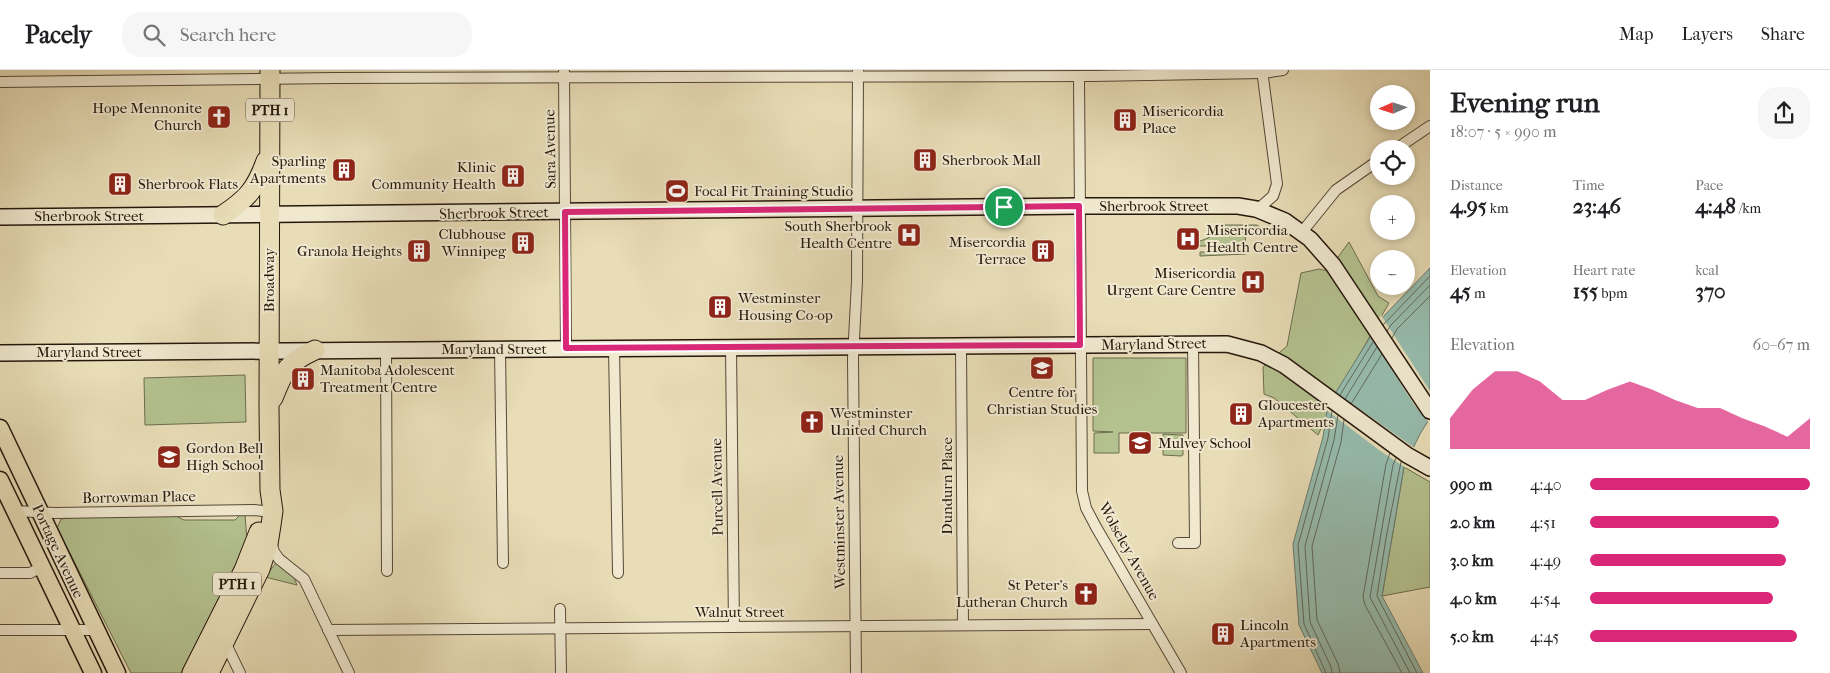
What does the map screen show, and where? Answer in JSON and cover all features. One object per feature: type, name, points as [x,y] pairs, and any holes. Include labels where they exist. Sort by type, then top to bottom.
[{"type":"highway","name":"Broadway","points":[[209,673],[260,569],[270,535],[273,511],[270,490],[269,408],[270,74]]},
{"type":"highway","points":[[223,215],[240,204],[252,192],[260,178],[270,151]]},
{"type":"highway","points":[[269,408],[281,379],[291,363],[314,350]]},
{"type":"highway","name":"Broadway","points":[[192,673],[249,560],[257,540],[270,490]]},
{"type":"main road","name":"Sherbrook Street","points":[[0,216],[1238,206],[1258,209],[1285,221],[1302,232],[1320,250],[1333,266],[1430,411]]},
{"type":"main road","name":"Maryland Street","points":[[0,352],[1227,344],[1261,353],[1280,363],[1408,455],[1430,468]]},
{"type":"main road","name":"Portage Avenue","points":[[0,428],[117,673]]},
{"type":"main road","name":"Portage Avenue","points":[[0,480],[93,673]]},
{"type":"street","points":[[0,82],[270,74],[858,73],[1079,76],[1282,70]]},
{"type":"street","points":[[1258,209],[1273,196],[1277,184],[1262,71]]},
{"type":"street","name":"Sara Avenue","points":[[564,73],[566,348]]},
{"type":"street","name":"Westminster Avenue","points":[[856,673],[853,358],[858,73]]},
{"type":"street","name":"Wolseley Avenue","points":[[1079,76],[1081,477],[1083,498],[1096,527],[1181,673]]},
{"type":"street","points":[[1409,140],[1430,126]]},
{"type":"street","points":[[1302,232],[1336,190],[1370,166]]},
{"type":"street","points":[[1178,543],[1195,543],[1193,343]]},
{"type":"street","name":"Dundurn Place","points":[[960,346],[963,625]]},
{"type":"street","name":"Purcell Avenue","points":[[731,347],[734,627]]},
{"type":"street","points":[[614,348],[618,573]]},
{"type":"street","points":[[500,349],[503,563]]},
{"type":"street","points":[[386,350],[387,571]]},
{"type":"street","name":"Borrowman Place","points":[[15,511],[40,513],[254,510],[263,512]]},
{"type":"street","points":[[270,535],[273,549],[277,556],[304,579],[348,673]]},
{"type":"street","points":[[0,573],[30,573],[42,568]]},
{"type":"street","points":[[560,609],[561,673]]},
{"type":"street","name":"Walnut Street","points":[[328,630],[1152,624]]},
{"type":"street","points":[[0,630],[96,630]]},
{"type":"street","points":[[225,642],[240,673]]},
{"type":"green space","points":[[1220,225],[1257,225],[1264,230],[1245,231],[1246,254],[1200,256],[1200,252],[1207,252],[1207,246],[1194,246],[1194,243],[1213,235]]},
{"type":"green space","points":[[1349,242],[1370,281],[1370,295],[1377,295],[1389,303],[1341,387],[1318,435],[1274,398],[1264,394],[1263,367],[1287,346],[1301,273],[1319,269],[1328,271]]},
{"type":"green space","points":[[1093,358],[1186,358],[1186,433],[1119,433],[1119,453],[1094,453],[1094,433],[1113,432],[1093,431]]},
{"type":"green space","points":[[245,375],[246,422],[145,425],[144,378]]},
{"type":"green space","points":[[1163,434],[1183,435],[1183,455],[1163,455]]},
{"type":"green space","points":[[1404,467],[1430,482],[1430,587],[1382,596]]},
{"type":"green space","points":[[114,512],[176,516],[184,520],[235,520],[240,515],[245,515],[247,540],[181,673],[131,673],[57,528],[61,519]]},
{"type":"green space","points":[[279,559],[292,573],[297,585],[265,577]]},
{"type":"water","points":[[1430,268],[1430,418],[1404,467],[1382,596],[1423,673],[1322,673],[1299,625],[1293,544],[1323,437],[1327,411],[1336,392],[1382,318],[1404,295],[1415,295],[1415,284]]},
{"type":"pier","points":[[1381,315],[1430,391],[1430,424],[1415,406],[1369,334]]},
{"type":"pier","points":[[1334,391],[1416,449],[1406,468],[1325,409]]},
{"type":"place","name":"Hope Mennonite Church","points":[[219,117]]},
{"type":"place","name":"Misericordia Place","points":[[1125,120]]},
{"type":"place","name":"Sherbrook Mall","points":[[925,160]]},
{"type":"place","name":"Sparling Apartments","points":[[344,170]]},
{"type":"place","name":"Klinic Community Health","points":[[513,176]]},
{"type":"place","name":"Sherbrook Flats","points":[[120,184]]},
{"type":"place","name":"Focal Fit Training Studio","points":[[677,191]]},
{"type":"place","name":"South Sherbrook Health Centre","points":[[909,235]]},
{"type":"place","name":"Misericordia Health Centre","points":[[1188,239]]},
{"type":"place","name":"Clubhouse Winnipeg","points":[[523,243]]},
{"type":"place","name":"Granola Heights","points":[[419,251]]},
{"type":"place","name":"Misercordia Terrace","points":[[1043,251]]},
{"type":"place","name":"Misericordia Urgent Care Centre","points":[[1253,282]]},
{"type":"place","name":"Westminster Housing Co-op","points":[[720,307]]},
{"type":"place","name":"Centre for Christian Studies","points":[[1042,368]]},
{"type":"place","name":"Manitoba Adolescent Treatment Centre","points":[[303,379]]},
{"type":"place","name":"Gloucester Apartments","points":[[1241,414]]},
{"type":"place","name":"Westminster United Church","points":[[812,422]]},
{"type":"place","name":"Mulvey School","points":[[1140,443]]},
{"type":"place","name":"Gordon Bell High School","points":[[169,457]]},
{"type":"place","name":"St Peter's Lutheran Church","points":[[1086,594]]},
{"type":"place","name":"Lincoln Apartments","points":[[1223,634]]},
{"type":"route","points":[[1079,206],[1080,345],[566,348],[565,212],[1004,207],[1079,206]]}]
